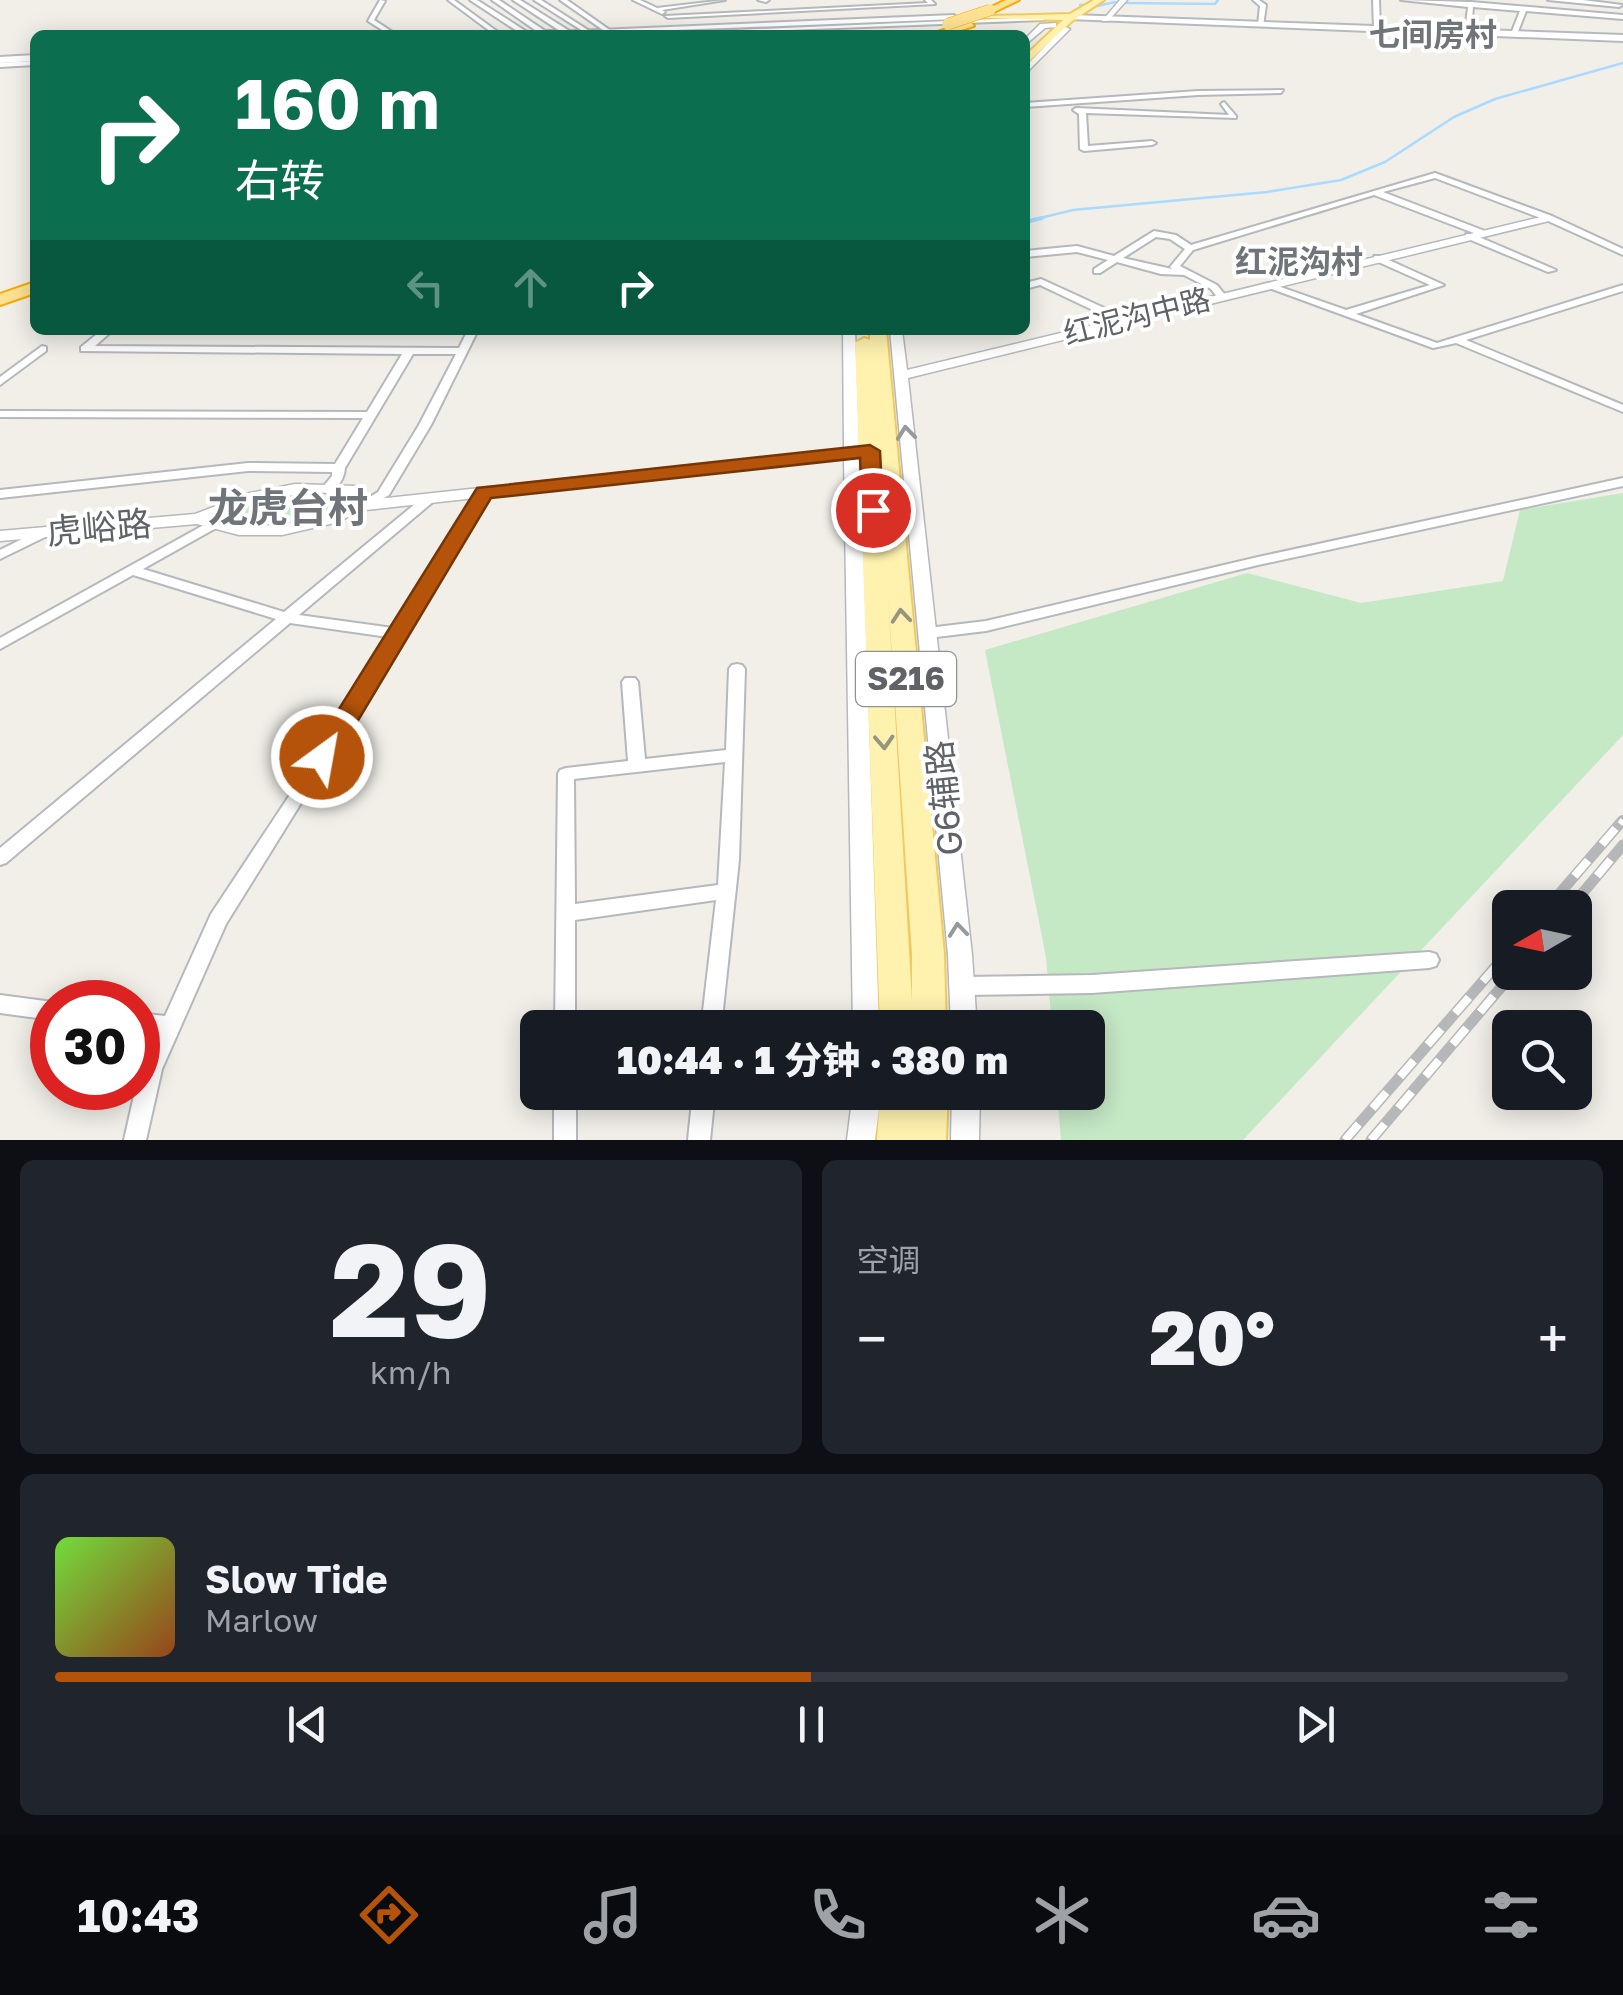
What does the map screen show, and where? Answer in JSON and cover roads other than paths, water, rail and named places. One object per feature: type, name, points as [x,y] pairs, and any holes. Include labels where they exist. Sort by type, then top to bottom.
[{"type":"highway","points":[[950,30],[1032,0]]},
{"type":"highway","points":[[928,30],[987,5],[1012,5]]},
{"type":"highway","points":[[0,288],[30,278]]},
{"type":"highway","points":[[0,300],[30,289]]},
{"type":"main road","points":[[1030,48],[1100,0]]},
{"type":"main road","points":[[950,21],[966,10],[987,5]]},
{"type":"main road","points":[[966,10],[1066,20]]},
{"type":"main road","points":[[687,30],[1105,19],[1623,38]]},
{"type":"main road","points":[[687,30],[781,24],[1066,20]]},
{"type":"main road","points":[[1030,57],[1066,20]]},
{"type":"main road","points":[[0,61],[30,59]]},
{"type":"main road","name":"G6辅路","points":[[864,335],[861,452],[896,1010]]},
{"type":"main road","name":"G6辅路","points":[[878,335],[928,954],[929,1010]]},
{"type":"main road","points":[[895,1140],[897,1110]]},
{"type":"main road","points":[[928,1140],[929,1110]]},
{"type":"street","points":[[451,0],[496,30]]},
{"type":"street","points":[[462,6],[516,0],[564,30]]},
{"type":"street","points":[[537,0],[586,30]]},
{"type":"street","points":[[563,0],[608,30],[687,30]]},
{"type":"street","points":[[636,0],[658,9],[687,30]]},
{"type":"street","points":[[658,9],[722,0]]},
{"type":"street","points":[[763,0],[781,24]]},
{"type":"street","points":[[668,16],[932,4],[928,0]]},
{"type":"street","points":[[1105,19],[1124,0]]},
{"type":"street","points":[[1256,0],[1263,5],[1261,25]]},
{"type":"street","points":[[1376,0],[1378,29]]},
{"type":"street","points":[[1404,0],[1620,17],[1616,2],[1551,0]]},
{"type":"street","points":[[1492,0],[1498,6]]},
{"type":"street","points":[[1534,9],[1540,0]]},
{"type":"street","points":[[382,1],[371,20],[386,30]]},
{"type":"street","points":[[497,1],[542,30]]},
{"type":"street","points":[[476,2],[521,30]]},
{"type":"street","points":[[1468,32],[1472,4]]},
{"type":"street","points":[[1514,34],[1524,8]]},
{"type":"street","points":[[1030,38],[1043,26],[1066,20],[1066,29],[1030,67]]},
{"type":"street","points":[[1030,105],[1198,92],[1281,91]]},
{"type":"street","points":[[1030,105],[1234,117],[1224,104]]},
{"type":"street","points":[[1080,111],[1084,149],[1152,143]]},
{"type":"street","points":[[1221,296],[1220,291],[1175,267],[1190,248],[1435,175],[1548,218],[1623,252]]},
{"type":"street","points":[[1374,192],[1551,270]]},
{"type":"street","name":"红泥沟中路","points":[[900,376],[1548,218]]},
{"type":"street","points":[[1096,272],[1154,234],[1173,236],[1190,248]]},
{"type":"street","points":[[1030,254],[1077,249],[1160,271],[1187,273]]},
{"type":"street","points":[[1346,313],[1439,285],[1377,258]]},
{"type":"street","points":[[1030,285],[1041,282],[1122,320]]},
{"type":"street","points":[[1266,285],[1437,346],[1623,288]]},
{"type":"street","points":[[102,335],[85,349],[462,351]]},
{"type":"street","points":[[204,522],[281,530],[339,518],[383,495],[470,335]]},
{"type":"street","name":"G6辅路","points":[[849,335],[861,452],[866,1010]]},
{"type":"street","name":"G6辅路","points":[[896,335],[963,1010]]},
{"type":"street","points":[[1458,341],[1623,409]]},
{"type":"street","points":[[0,382],[42,349]]},
{"type":"street","points":[[329,486],[338,477],[409,351]]},
{"type":"street","points":[[0,414],[371,414]]},
{"type":"street","points":[[363,506],[861,452]]},
{"type":"street","points":[[0,494],[248,467],[340,468]]},
{"type":"street","points":[[928,633],[986,626],[1277,556],[1623,482]]},
{"type":"street","points":[[0,644],[131,570],[237,500],[329,486],[356,491],[363,506]]},
{"type":"street","points":[[135,1140],[151,1069],[218,920],[484,492]]},
{"type":"street","points":[[0,858],[430,498]]},
{"type":"street","name":"虎峪路","points":[[0,536],[204,522]]},
{"type":"street","points":[[0,554],[42,532]]},
{"type":"street","points":[[131,570],[288,618],[399,634]]},
{"type":"street","points":[[713,1010],[726,891],[736,669]]},
{"type":"street","points":[[630,682],[637,766]]},
{"type":"street","points":[[565,1010],[566,774],[734,755]]},
{"type":"street","points":[[566,912],[726,891]]},
{"type":"street","points":[[962,986],[1092,984],[1430,960]]},
{"type":"street","points":[[0,1004],[30,1007]]},
{"type":"street","points":[[160,1025],[170,1026]]},
{"type":"street","points":[[565,1110],[565,1140]]},
{"type":"street","points":[[699,1140],[702,1110]]},
{"type":"street","points":[[862,1140],[864,1110]]},
{"type":"street","points":[[965,1140],[966,1110]]},
{"type":"waterway","points":[[1127,3],[1215,4],[1218,0]]},
{"type":"waterway","points":[[1097,6],[1115,2]]},
{"type":"waterway","points":[[1080,5],[1085,5]]},
{"type":"waterway","points":[[1032,220],[1073,210],[1267,192],[1341,180],[1385,162],[1454,117],[1495,99],[1623,63]]},
{"type":"waterway","points":[[1030,221],[1042,218]]},
{"type":"railway","points":[[1620,824],[1623,820]]},
{"type":"railway","points":[[1563,890],[1622,821]]},
{"type":"railway","points":[[1585,890],[1623,845]]},
{"type":"railway","points":[[1345,1140],[1492,971]]},
{"type":"railway","points":[[1371,1140],[1499,990]]},
{"type":"district","name":"七间房村","points":[[1433,35]]},
{"type":"district","name":"红泥沟村","points":[[1299,262]]},
{"type":"district","name":"龙虎台村","points":[[288,508]]}]
